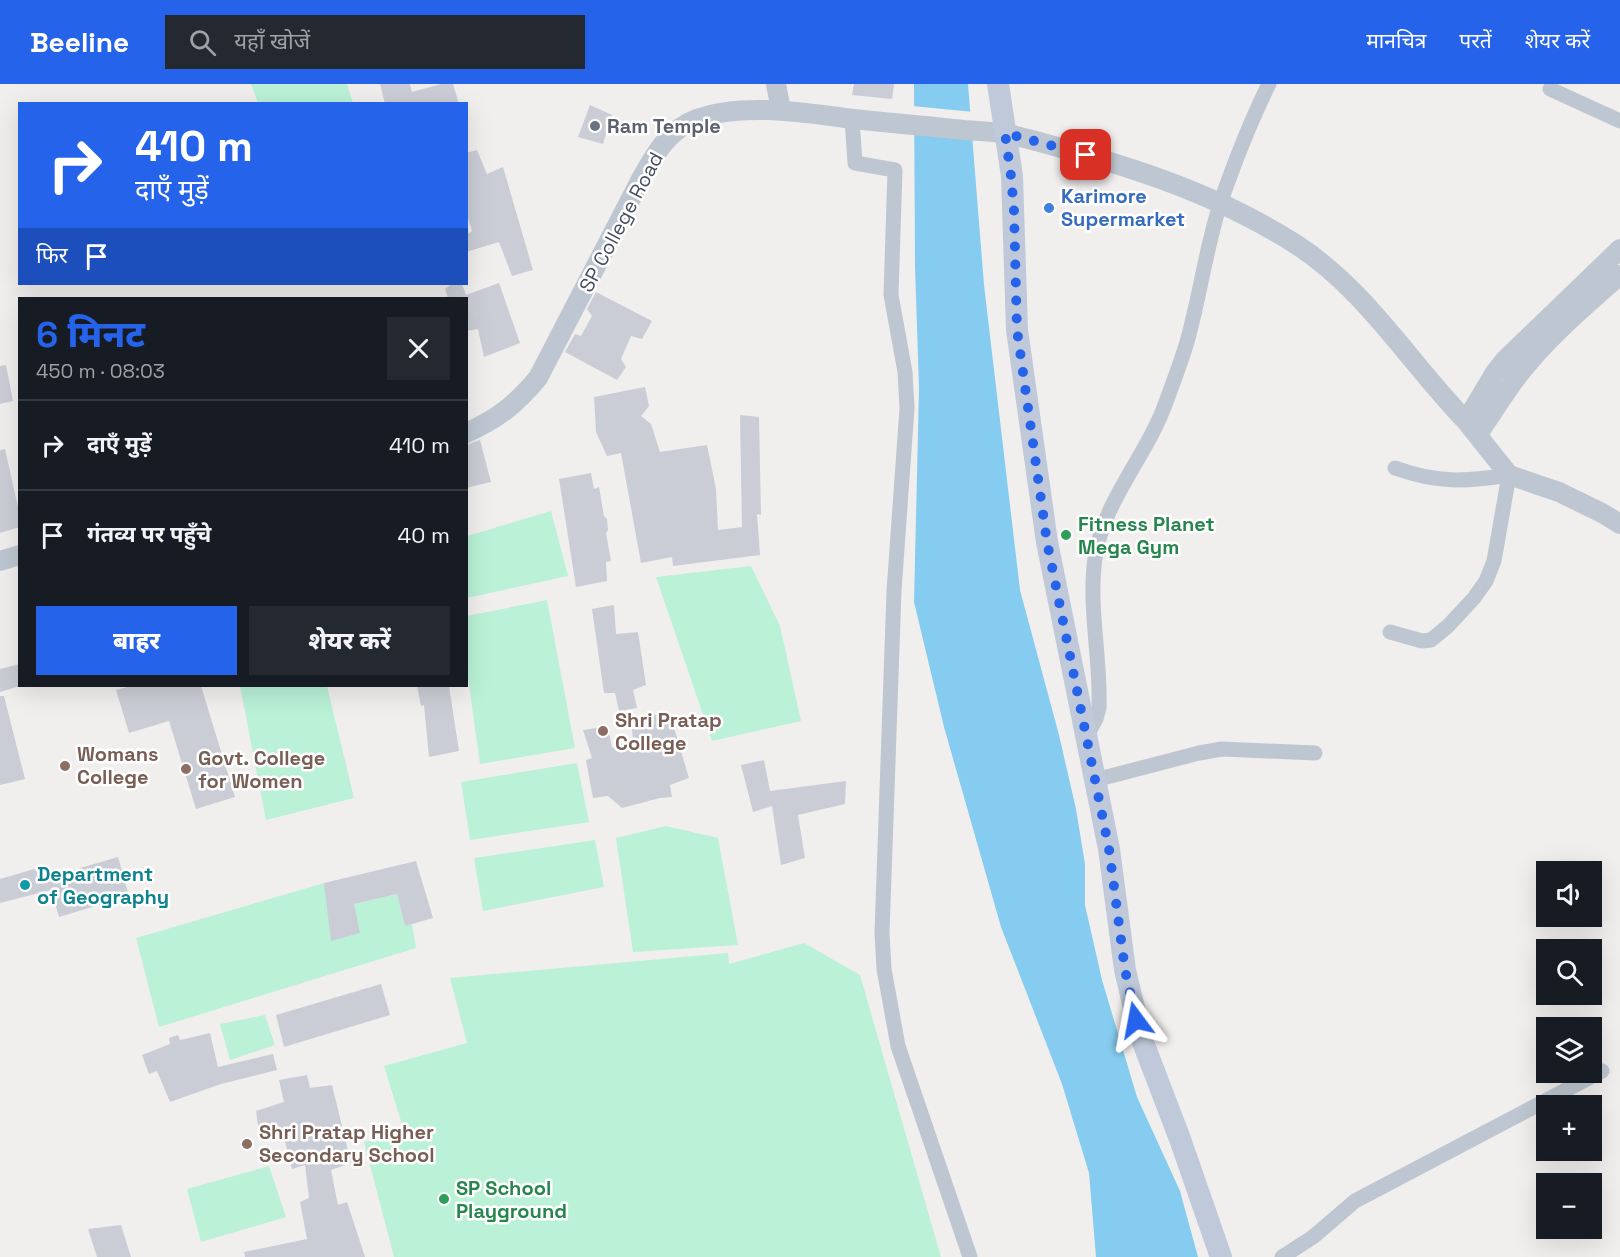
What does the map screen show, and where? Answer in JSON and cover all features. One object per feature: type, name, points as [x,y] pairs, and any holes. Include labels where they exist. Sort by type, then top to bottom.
[{"type":"main road","points":[[998,84],[996,133],[1011,176],[1014,211],[1017,330],[1047,542],[1109,849],[1125,970],[1141,1037],[1221,1257]]},
{"type":"street","points":[[776,84],[781,110]]},
{"type":"street","points":[[1085,739],[1099,708],[1093,580],[1095,557],[1100,538],[1111,511],[1166,405],[1186,343],[1221,202],[1253,116],[1269,84]]},
{"type":"street","points":[[1550,89],[1620,121]]},
{"type":"street","name":"SP College Road","points":[[468,432],[500,417],[519,401],[538,378],[640,181],[658,149],[673,132],[694,120],[717,113],[781,110],[996,133],[1127,166],[1187,187],[1221,202],[1296,244],[1340,278],[1361,298],[1442,396],[1472,427],[1509,475]]},
{"type":"street","points":[[852,118],[855,163],[895,170],[891,296],[907,390],[890,681],[882,933],[884,969],[898,1046],[970,1257]]},
{"type":"street","points":[[1472,427],[1618,262]]},
{"type":"street","points":[[1472,427],[1484,390],[1512,352],[1572,294],[1618,262]]},
{"type":"street","points":[[1395,468],[1421,478],[1442,480],[1484,479],[1509,475],[1559,492],[1620,524]]},
{"type":"street","points":[[1390,632],[1431,640],[1448,626],[1474,598],[1486,581],[1494,561],[1509,475]]},
{"type":"street","points":[[0,561],[18,556]]},
{"type":"street","points":[[1095,780],[1222,749],[1315,753]]},
{"type":"street","points":[[1282,1257],[1313,1237],[1355,1201],[1579,1083]]},
{"type":"green space","points":[[251,84],[347,84],[353,102],[258,102]]},
{"type":"green space","points":[[551,511],[568,576],[468,598],[468,536]]},
{"type":"green space","points":[[751,566],[780,626],[801,721],[712,741],[656,577]]},
{"type":"green space","points":[[547,600],[575,748],[480,764],[468,678],[468,616]]},
{"type":"green space","points":[[240,687],[327,687],[354,798],[266,820]]},
{"type":"green space","points":[[577,763],[589,822],[470,840],[461,782]]},
{"type":"green space","points":[[666,826],[718,838],[738,945],[633,952],[616,838]]},
{"type":"green space","points":[[595,840],[604,887],[483,911],[474,858]]},
{"type":"green space","points":[[324,883],[354,904],[397,894],[405,925],[412,924],[416,948],[159,1027],[136,938]]},
{"type":"green space","points":[[804,943],[860,975],[941,1257],[394,1257],[364,1142],[405,1134],[384,1066],[467,1043],[450,978],[728,953],[729,964]]},
{"type":"green space","points":[[265,1015],[275,1045],[230,1060],[220,1024]]},
{"type":"green space","points":[[269,1166],[286,1217],[201,1242],[187,1189]]},
{"type":"water","points":[[914,84],[968,84],[984,285],[1020,590],[1059,735],[1076,809],[1085,864],[1085,905],[1102,980],[1137,1097],[1180,1191],[1198,1257],[1096,1257],[1089,1173],[1062,1084],[1001,927],[944,727],[914,602],[919,389],[915,266]]},
{"type":"pier","points":[[912,106],[974,112],[976,137],[912,131]]},
{"type":"building","points":[[380,84],[410,84],[412,92],[441,84],[453,84],[458,102],[384,102]]},
{"type":"building","points":[[854,84],[894,84],[892,99],[852,95]]},
{"type":"building","name":"Ram Temple","points":[[590,105],[612,115],[603,144],[578,137]]},
{"type":"building","points":[[477,150],[487,174],[503,167],[533,270],[512,276],[499,242],[468,251],[468,234],[472,231],[468,218],[468,152]]},
{"type":"building","points":[[499,283],[520,343],[484,357],[478,329],[468,331],[468,297],[448,297],[445,289],[451,285],[462,285],[466,295]]},
{"type":"building","points":[[596,292],[652,321],[642,339],[631,336],[621,359],[626,367],[617,380],[565,352],[575,334],[581,336],[592,316],[587,309]]},
{"type":"building","points":[[6,365],[13,401],[0,404],[0,366]]},
{"type":"building","points":[[645,387],[649,406],[641,416],[651,424],[660,452],[707,445],[716,489],[718,530],[742,527],[740,415],[759,417],[761,515],[757,514],[760,555],[673,566],[672,557],[641,563],[621,453],[607,456],[596,432],[594,397]]},
{"type":"building","points":[[480,440],[491,482],[468,488],[468,444]]},
{"type":"building","points":[[5,449],[18,507],[18,528],[0,533],[0,450]]},
{"type":"building","points":[[591,473],[594,489],[599,487],[604,516],[607,519],[606,533],[611,561],[606,562],[607,581],[576,587],[559,479]]},
{"type":"building","points":[[614,605],[616,634],[638,632],[646,685],[633,690],[637,708],[619,711],[615,693],[604,693],[592,609]]},
{"type":"building","points":[[18,664],[18,687],[0,692],[0,669]]},
{"type":"building","points":[[127,687],[201,687],[235,797],[196,809],[169,721],[129,733],[116,690]]},
{"type":"building","points":[[417,687],[449,687],[459,751],[429,757],[424,705],[421,706]]},
{"type":"building","points":[[0,696],[4,696],[25,779],[0,785]]},
{"type":"building","points":[[669,711],[689,778],[670,785],[672,797],[622,808],[608,796],[593,798],[586,760],[592,758],[583,730],[608,726],[612,748],[633,738],[631,722]]},
{"type":"building","points":[[764,760],[770,791],[846,781],[845,804],[798,815],[805,858],[781,865],[772,806],[753,812],[741,765]]},
{"type":"building","points":[[118,857],[129,896],[59,917],[51,890],[0,903],[0,879],[41,867],[46,878]]},
{"type":"building","points":[[416,861],[433,918],[405,926],[397,894],[354,904],[360,933],[331,941],[324,883]]},
{"type":"building","points":[[381,984],[390,1015],[284,1047],[276,1015]]},
{"type":"building","points":[[210,1033],[218,1067],[273,1054],[277,1070],[221,1084],[170,1102],[157,1071],[149,1074],[142,1055],[170,1044],[169,1038],[178,1035],[180,1040]]},
{"type":"building","points":[[307,1075],[310,1088],[332,1085],[351,1163],[331,1170],[338,1205],[347,1202],[365,1257],[245,1257],[244,1252],[307,1239],[300,1202],[309,1198],[305,1165],[292,1169],[283,1134],[260,1139],[256,1111],[284,1102],[279,1080]]},
{"type":"building","points":[[121,1225],[131,1257],[97,1257],[88,1229]]},
{"type":"place","name":"Ram Temple","points":[[595,126]]},
{"type":"place","name":"Karimore Supermarket","points":[[1049,208]]},
{"type":"place","name":"Fitness Planet Mega Gym","points":[[1066,535]]},
{"type":"place","name":"Shri Pratap College","points":[[603,731]]},
{"type":"place","name":"Womans College","points":[[65,766]]},
{"type":"place","name":"Govt. College for Women","points":[[186,769]]},
{"type":"place","name":"Department of Geography","points":[[25,885]]},
{"type":"place","name":"Shri Pratap Higher Secondary School","points":[[247,1144]]},
{"type":"place","name":"SP School Playground","points":[[444,1199]]},
{"type":"route","points":[[1086,155],[1005,133],[1014,211],[1017,330],[1047,542],[1109,849],[1125,970],[1136,1020]]}]
